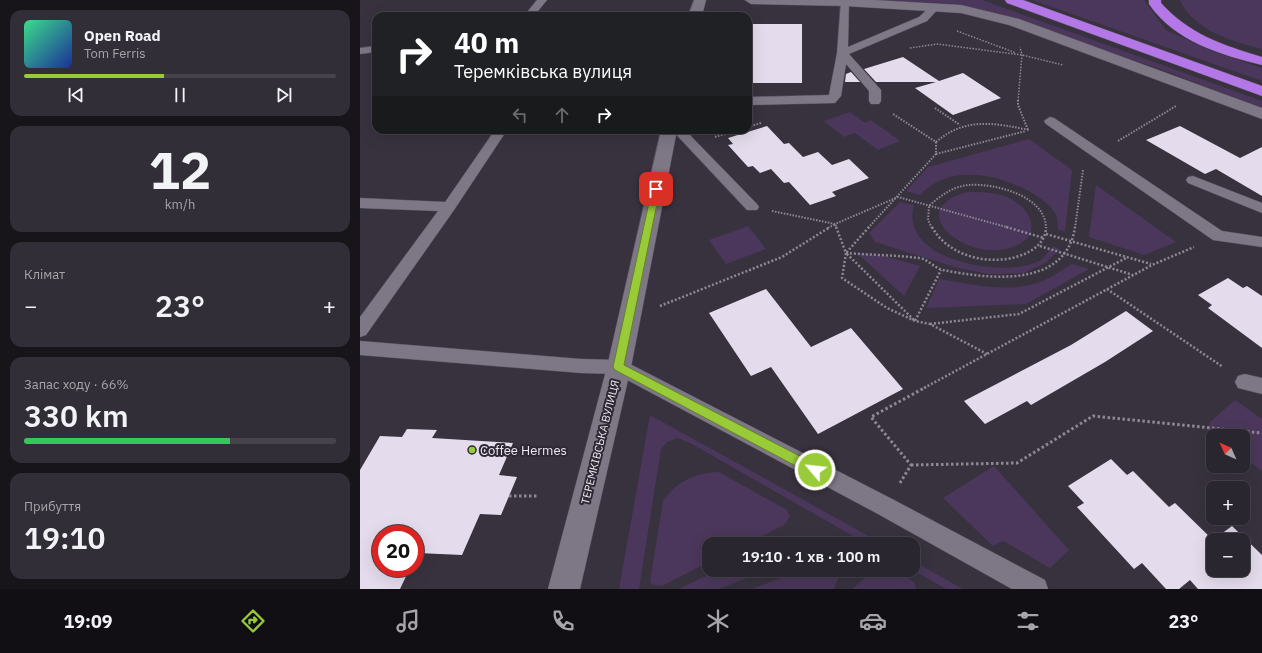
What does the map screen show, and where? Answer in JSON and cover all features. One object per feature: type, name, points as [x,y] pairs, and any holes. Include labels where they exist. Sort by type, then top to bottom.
[{"type":"highway","points":[[1011,0],[1262,91]]},
{"type":"highway","points":[[1155,0],[1156,4],[1170,21],[1201,40],[1242,56],[1262,61]]},
{"type":"street","points":[[696,12],[700,0]]},
{"type":"street","points":[[751,0],[844,2],[961,9],[1014,22],[1201,90],[1262,114]]},
{"type":"street","name":"ТЕРЕМКІВСЬКА ВУЛИЦЯ","points":[[564,589],[618,367],[668,134]]},
{"type":"lane","points":[[532,12],[542,0]]},
{"type":"lane","points":[[752,101],[831,100],[836,96],[842,53],[844,2]]},
{"type":"lane","points":[[842,53],[923,19],[935,7]]},
{"type":"lane","points":[[360,51],[372,50]]},
{"type":"lane","points":[[842,53],[875,90],[874,101]]},
{"type":"lane","points":[[1050,121],[1096,154],[1218,236],[1262,242]]},
{"type":"lane","points":[[360,330],[449,207],[498,134]]},
{"type":"lane","points":[[682,134],[752,207]]},
{"type":"lane","points":[[1194,180],[1262,208]]},
{"type":"lane","points":[[360,203],[449,207]]},
{"type":"lane","points":[[360,348],[581,366],[618,367],[886,507],[1036,589]]},
{"type":"path","points":[[1018,42],[1022,55],[1018,105],[1029,130],[1035,135]]},
{"type":"path","points":[[905,49],[937,44],[1022,55],[1067,66]]},
{"type":"path","points":[[846,253],[920,258],[941,270],[1007,278],[1037,273],[1066,254],[1072,241],[1084,170],[1096,154],[1201,90]]},
{"type":"path","points":[[874,101],[936,142]]},
{"type":"path","points":[[935,108],[961,125]]},
{"type":"path","points":[[936,154],[936,142],[945,132],[961,125],[995,124],[1029,130]]},
{"type":"path","points":[[1029,130],[936,154],[846,253],[842,278],[887,308],[915,322],[930,324],[1019,314],[1128,257]]},
{"type":"path","points":[[1077,165],[1084,170]]},
{"type":"path","points":[[968,185],[987,185],[1006,190],[1024,198],[1037,208],[1045,221],[1046,234],[1040,246],[1028,254],[1011,259],[991,260],[971,257],[952,250],[938,239],[930,228],[928,222],[927,216],[930,204],[938,195],[951,189],[968,185]]},
{"type":"path","points":[[659,306],[782,257],[835,224],[898,197],[930,204],[1044,238]]},
{"type":"path","points":[[752,207],[835,224]]},
{"type":"path","points":[[835,224],[846,253],[915,322]]},
{"type":"path","points":[[1046,234],[1152,265]]},
{"type":"path","points":[[911,465],[871,417],[1152,265],[1218,236]]},
{"type":"path","points":[[1040,246],[1133,275]]},
{"type":"path","points":[[915,322],[941,270]]},
{"type":"path","points":[[1107,289],[1254,384]]},
{"type":"path","points":[[930,324],[987,354]]},
{"type":"path","points":[[911,465],[1017,463],[1093,416],[1262,433]]},
{"type":"path","points":[[886,507],[911,465]]},
{"type":"path","points":[[509,496],[539,496]]},
{"type":"shaded area","points":[[844,0],[982,0],[1262,101],[1262,108],[1160,69],[986,11],[940,3]]},
{"type":"shaded area","points":[[1032,0],[1144,0],[1166,30],[1214,52],[1262,68],[1262,81]]},
{"type":"shaded area","points":[[1180,0],[1262,0],[1262,49],[1239,43],[1204,27],[1186,10]]},
{"type":"shaded area","points":[[850,112],[865,123],[871,120],[900,141],[878,150],[855,133],[844,137],[824,121]]},
{"type":"shaded area","points":[[1029,139],[1072,170],[1065,231],[1058,230],[1057,218],[1049,205],[1019,186],[990,177],[959,175],[932,185],[920,195],[906,191],[928,167]]},
{"type":"shaded area","points":[[1096,185],[1176,242],[1144,255],[1089,237]]},
{"type":"shaded area","points":[[967,192],[994,193],[1009,198],[1019,204],[1026,211],[1032,226],[1030,233],[1025,240],[1006,249],[989,250],[973,247],[958,240],[946,231],[940,221],[940,210],[949,200]]},
{"type":"shaded area","points":[[900,202],[914,205],[913,224],[922,240],[938,252],[958,261],[981,266],[1004,268],[1025,266],[1041,260],[1053,246],[1060,249],[1045,263],[1024,273],[989,274],[958,268],[875,242],[869,233]]},
{"type":"shaded area","points":[[748,226],[766,249],[726,264],[709,240]]},
{"type":"shaded area","points":[[857,253],[884,256],[920,266],[904,296]]},
{"type":"shaded area","points":[[1072,264],[1089,269],[1026,304],[926,308],[939,279],[988,287],[1025,286],[1041,282]]},
{"type":"shaded area","points":[[1235,400],[1262,419],[1262,471],[1250,462],[1250,429],[1208,429],[1210,422]]},
{"type":"shaded area","points":[[650,415],[870,537],[855,537],[692,444],[678,438],[667,442],[661,449],[639,589],[619,589]]},
{"type":"shaded area","points":[[994,466],[1069,550],[1050,568],[1003,541],[993,546],[943,498]]},
{"type":"shaded area","points":[[719,472],[787,510],[790,517],[784,525],[760,537],[702,537],[702,566],[662,586],[653,585],[650,582],[663,501],[674,488],[687,479]]},
{"type":"shaded area","points":[[920,565],[963,589],[946,589],[920,574]]},
{"type":"shaded area","points":[[704,577],[750,577],[718,589],[679,589]]},
{"type":"shaded area","points":[[784,577],[838,577],[834,589],[752,589]]},
{"type":"shaded area","points":[[866,577],[906,577],[914,582],[916,589],[852,589]]},
{"type":"building","points":[[752,24],[802,24],[802,83],[752,83]]},
{"type":"building","points":[[903,57],[939,81],[963,73],[1001,98],[953,115],[915,88],[936,82],[876,82],[864,69]]},
{"type":"building","points":[[851,72],[860,82],[845,82],[846,74]]},
{"type":"building","points":[[767,126],[784,144],[789,143],[803,157],[818,152],[832,165],[849,159],[869,178],[832,192],[836,196],[810,205],[789,182],[784,183],[771,169],[760,173],[753,166],[748,167],[728,145],[733,144],[728,138],[741,134],[752,134],[752,131]]},
{"type":"building","points":[[1180,126],[1240,158],[1262,147],[1262,196],[1216,169],[1205,174],[1146,140]]},
{"type":"building","points":[[1228,278],[1243,288],[1247,286],[1262,296],[1262,348],[1208,308],[1212,305],[1198,295]]},
{"type":"building","points":[[766,289],[811,347],[851,328],[903,389],[818,434],[771,367],[751,376],[709,313]]},
{"type":"building","points":[[1126,311],[1153,331],[1105,362],[1031,405],[1027,401],[985,424],[964,401],[1071,345]]},
{"type":"building","points":[[407,429],[437,430],[432,438],[513,443],[499,475],[517,477],[501,515],[480,514],[462,555],[424,553],[424,525],[372,525],[372,577],[406,577],[400,589],[360,589],[360,470],[380,436],[402,437]]},
{"type":"building","points":[[1111,459],[1127,475],[1133,471],[1169,507],[1175,503],[1206,533],[1206,577],[1250,577],[1250,543],[1262,555],[1262,589],[1198,589],[1190,580],[1179,589],[1166,589],[1142,563],[1134,569],[1077,507],[1084,503],[1068,486]]},
{"type":"building","points":[[1232,526],[1239,533],[1222,533]]},
{"type":"place","name":"Coffee Hermes","points":[[472,450]]},
{"type":"route","points":[[656,189],[618,367],[815,470]]}]
